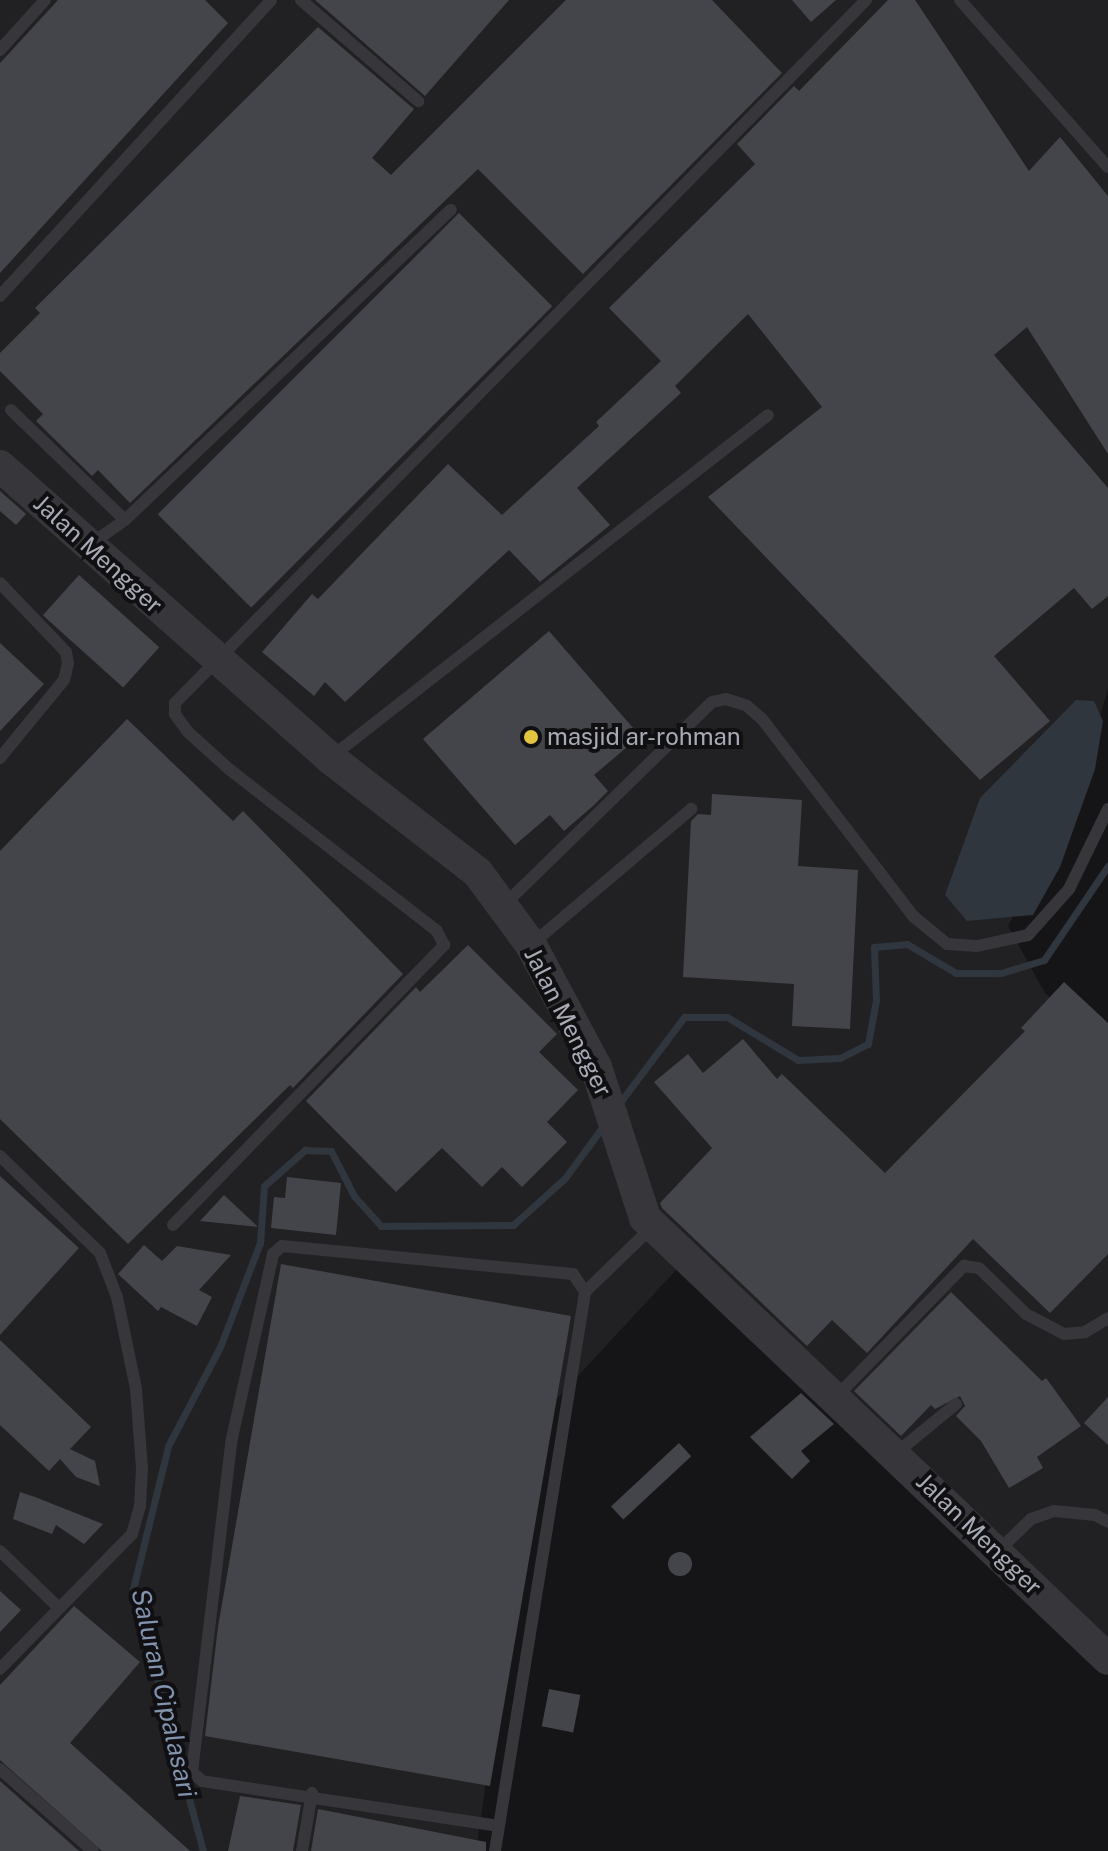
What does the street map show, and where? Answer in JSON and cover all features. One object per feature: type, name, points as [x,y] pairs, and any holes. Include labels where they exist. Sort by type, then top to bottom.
[{"type":"street","name":"Jalan Mengger","points":[[0,466],[214,659],[330,758],[454,850],[505,904],[531,945],[613,1112],[636,1198],[653,1226],[1108,1659]]},
{"type":"lane","points":[[0,50],[45,0]]},
{"type":"lane","points":[[0,296],[271,0]]},
{"type":"lane","points":[[301,0],[418,101]]},
{"type":"lane","points":[[173,1225],[444,945],[437,931],[230,770],[188,732],[175,714],[175,703],[214,659],[866,0]]},
{"type":"lane","points":[[960,0],[1108,167]]},
{"type":"lane","points":[[89,544],[125,520],[451,210]]},
{"type":"lane","points":[[11,410],[125,520]]},
{"type":"lane","points":[[330,758],[768,415]]},
{"type":"lane","points":[[0,583],[66,652],[68,663],[64,680],[0,758]]},
{"type":"lane","points":[[505,904],[712,702],[726,699],[747,706],[762,719],[913,916],[947,944],[977,946],[1028,935],[1069,889],[1108,809]]},
{"type":"lane","points":[[531,945],[691,809]]},
{"type":"lane","points":[[0,1156],[100,1253],[117,1297],[136,1389],[142,1468],[140,1506],[132,1534],[0,1669]]},
{"type":"lane","points":[[495,1851],[585,1292],[653,1226]]},
{"type":"lane","points":[[499,1826],[312,1793],[202,1781],[191,1766],[232,1438],[273,1254],[293,1244],[573,1274],[585,1292]]},
{"type":"lane","points":[[834,1399],[964,1266],[979,1268],[1026,1314],[1064,1334],[1085,1332],[1108,1318]]},
{"type":"lane","points":[[895,1454],[956,1404]]},
{"type":"lane","points":[[997,1552],[1031,1519],[1054,1511],[1108,1522]]},
{"type":"lane","points":[[0,1551],[59,1608]]},
{"type":"lane","points":[[0,1769],[93,1851]]},
{"type":"lane","points":[[302,1851],[312,1793]]},
{"type":"shaded area","points":[[0,0],[1108,0],[1108,689],[1072,811],[1008,926],[1045,993],[1108,1047],[1108,1671],[677,1269],[540,1417],[476,1851],[0,1851]]},
{"type":"shaded area","points":[[1076,700],[1094,701],[1103,721],[1095,769],[1060,867],[1033,915],[967,921],[945,895],[980,798]]},
{"type":"building","points":[[58,0],[205,0],[228,23],[0,273],[0,63]]},
{"type":"building","points":[[315,0],[509,0],[425,96]]},
{"type":"building","points":[[566,0],[712,0],[782,73],[583,274],[478,169],[130,503],[98,470],[92,476],[36,421],[43,414],[0,371],[0,353],[40,313],[35,308],[318,27],[414,109],[372,158],[391,175]]},
{"type":"building","points":[[792,0],[836,0],[811,22]]},
{"type":"building","points":[[888,0],[915,0],[1029,171],[1060,137],[1108,196],[1108,454],[1027,327],[994,355],[1108,488],[1108,596],[1092,609],[1074,588],[994,656],[1050,721],[980,780],[708,497],[822,407],[748,314],[675,386],[681,393],[577,488],[610,525],[540,582],[509,550],[345,702],[325,682],[314,696],[262,652],[312,594],[318,599],[448,464],[502,515],[599,426],[596,422],[661,361],[609,308],[755,164],[737,144],[794,86],[799,91]]},
{"type":"building","points":[[459,213],[552,306],[251,608],[158,514]]},
{"type":"building","points":[[0,491],[26,514],[16,525],[0,511]]},
{"type":"building","points":[[79,575],[159,647],[123,687],[43,615]]},
{"type":"building","name":"masjid ar-rohman","points":[[549,631],[640,736],[594,775],[608,791],[593,806],[564,831],[550,815],[515,845],[423,739]]},
{"type":"building","points":[[0,643],[44,684],[0,731]]},
{"type":"building","points":[[127,719],[233,821],[243,811],[403,974],[293,1088],[290,1085],[128,1244],[0,1119],[0,851]]},
{"type":"building","points":[[712,794],[802,800],[798,866],[858,870],[850,1029],[792,1026],[794,984],[683,977],[691,821],[698,814],[711,815]]},
{"type":"building","points":[[468,945],[557,1034],[539,1052],[578,1090],[547,1122],[567,1142],[522,1187],[502,1167],[482,1187],[442,1148],[396,1192],[306,1101],[416,987],[420,992]]},
{"type":"building","points":[[1064,982],[1108,1023],[1108,1254],[1050,1313],[973,1239],[867,1353],[832,1320],[807,1346],[662,1208],[660,1203],[712,1148],[654,1082],[688,1054],[703,1073],[743,1039],[777,1079],[782,1074],[885,1173],[1025,1031],[1021,1028]]},
{"type":"building","points":[[0,1176],[79,1248],[0,1335]]},
{"type":"building","points":[[287,1177],[341,1183],[336,1235],[271,1228],[274,1197],[285,1198]]},
{"type":"building","points":[[224,1195],[258,1227],[200,1221]]},
{"type":"building","points":[[144,1245],[162,1261],[177,1246],[231,1255],[199,1290],[212,1297],[197,1326],[161,1307],[158,1311],[118,1274]]},
{"type":"building","points":[[281,1264],[571,1316],[490,1786],[205,1736],[218,1627]]},
{"type":"building","points":[[951,1292],[1042,1381],[1046,1378],[1081,1426],[1037,1457],[1043,1468],[1009,1488],[981,1441],[956,1416],[965,1406],[960,1396],[935,1409],[931,1405],[901,1436],[854,1391]]},
{"type":"building","points":[[0,1340],[91,1427],[70,1449],[95,1461],[100,1486],[76,1477],[60,1459],[49,1471],[0,1425]]},
{"type":"building","points":[[801,1393],[834,1424],[801,1451],[810,1461],[792,1479],[750,1437]]},
{"type":"building","points":[[1108,1397],[1108,1445],[1084,1423]]},
{"type":"building","points":[[679,1443],[691,1456],[623,1520],[611,1506]]},
{"type":"building","points":[[20,1492],[103,1524],[84,1544],[56,1525],[52,1534],[13,1519]]},
{"type":"building","points":[[680,1552],[691,1559],[692,1564],[685,1575],[680,1576],[669,1569],[668,1564],[675,1553]]},
{"type":"building","points":[[0,1591],[21,1610],[0,1632]]},
{"type":"building","points":[[74,1606],[140,1662],[70,1743],[190,1851],[102,1851],[0,1760],[0,1685]]},
{"type":"building","points":[[549,1689],[580,1695],[573,1732],[542,1726]]},
{"type":"building","points":[[0,1781],[79,1851],[0,1851]]},
{"type":"building","points":[[240,1796],[301,1805],[293,1851],[228,1851]]},
{"type":"building","points":[[318,1809],[486,1842],[486,1851],[311,1851]]},
{"type":"waterway","name":"Saluran Cipalasari","points":[[618,1105],[684,1017],[727,1017],[798,1060],[840,1058],[868,1044],[876,1000],[874,947],[907,944],[956,973],[1001,973],[1044,960],[1108,866]]},
{"type":"waterway","name":"Saluran Cipalasari","points":[[203,1851],[133,1589],[168,1446],[220,1347],[260,1243],[264,1186],[305,1150],[331,1151],[354,1196],[381,1226],[513,1225],[565,1178],[604,1125]]},
{"type":"place","name":"masjid ar-rohman","points":[[531,737]]}]
